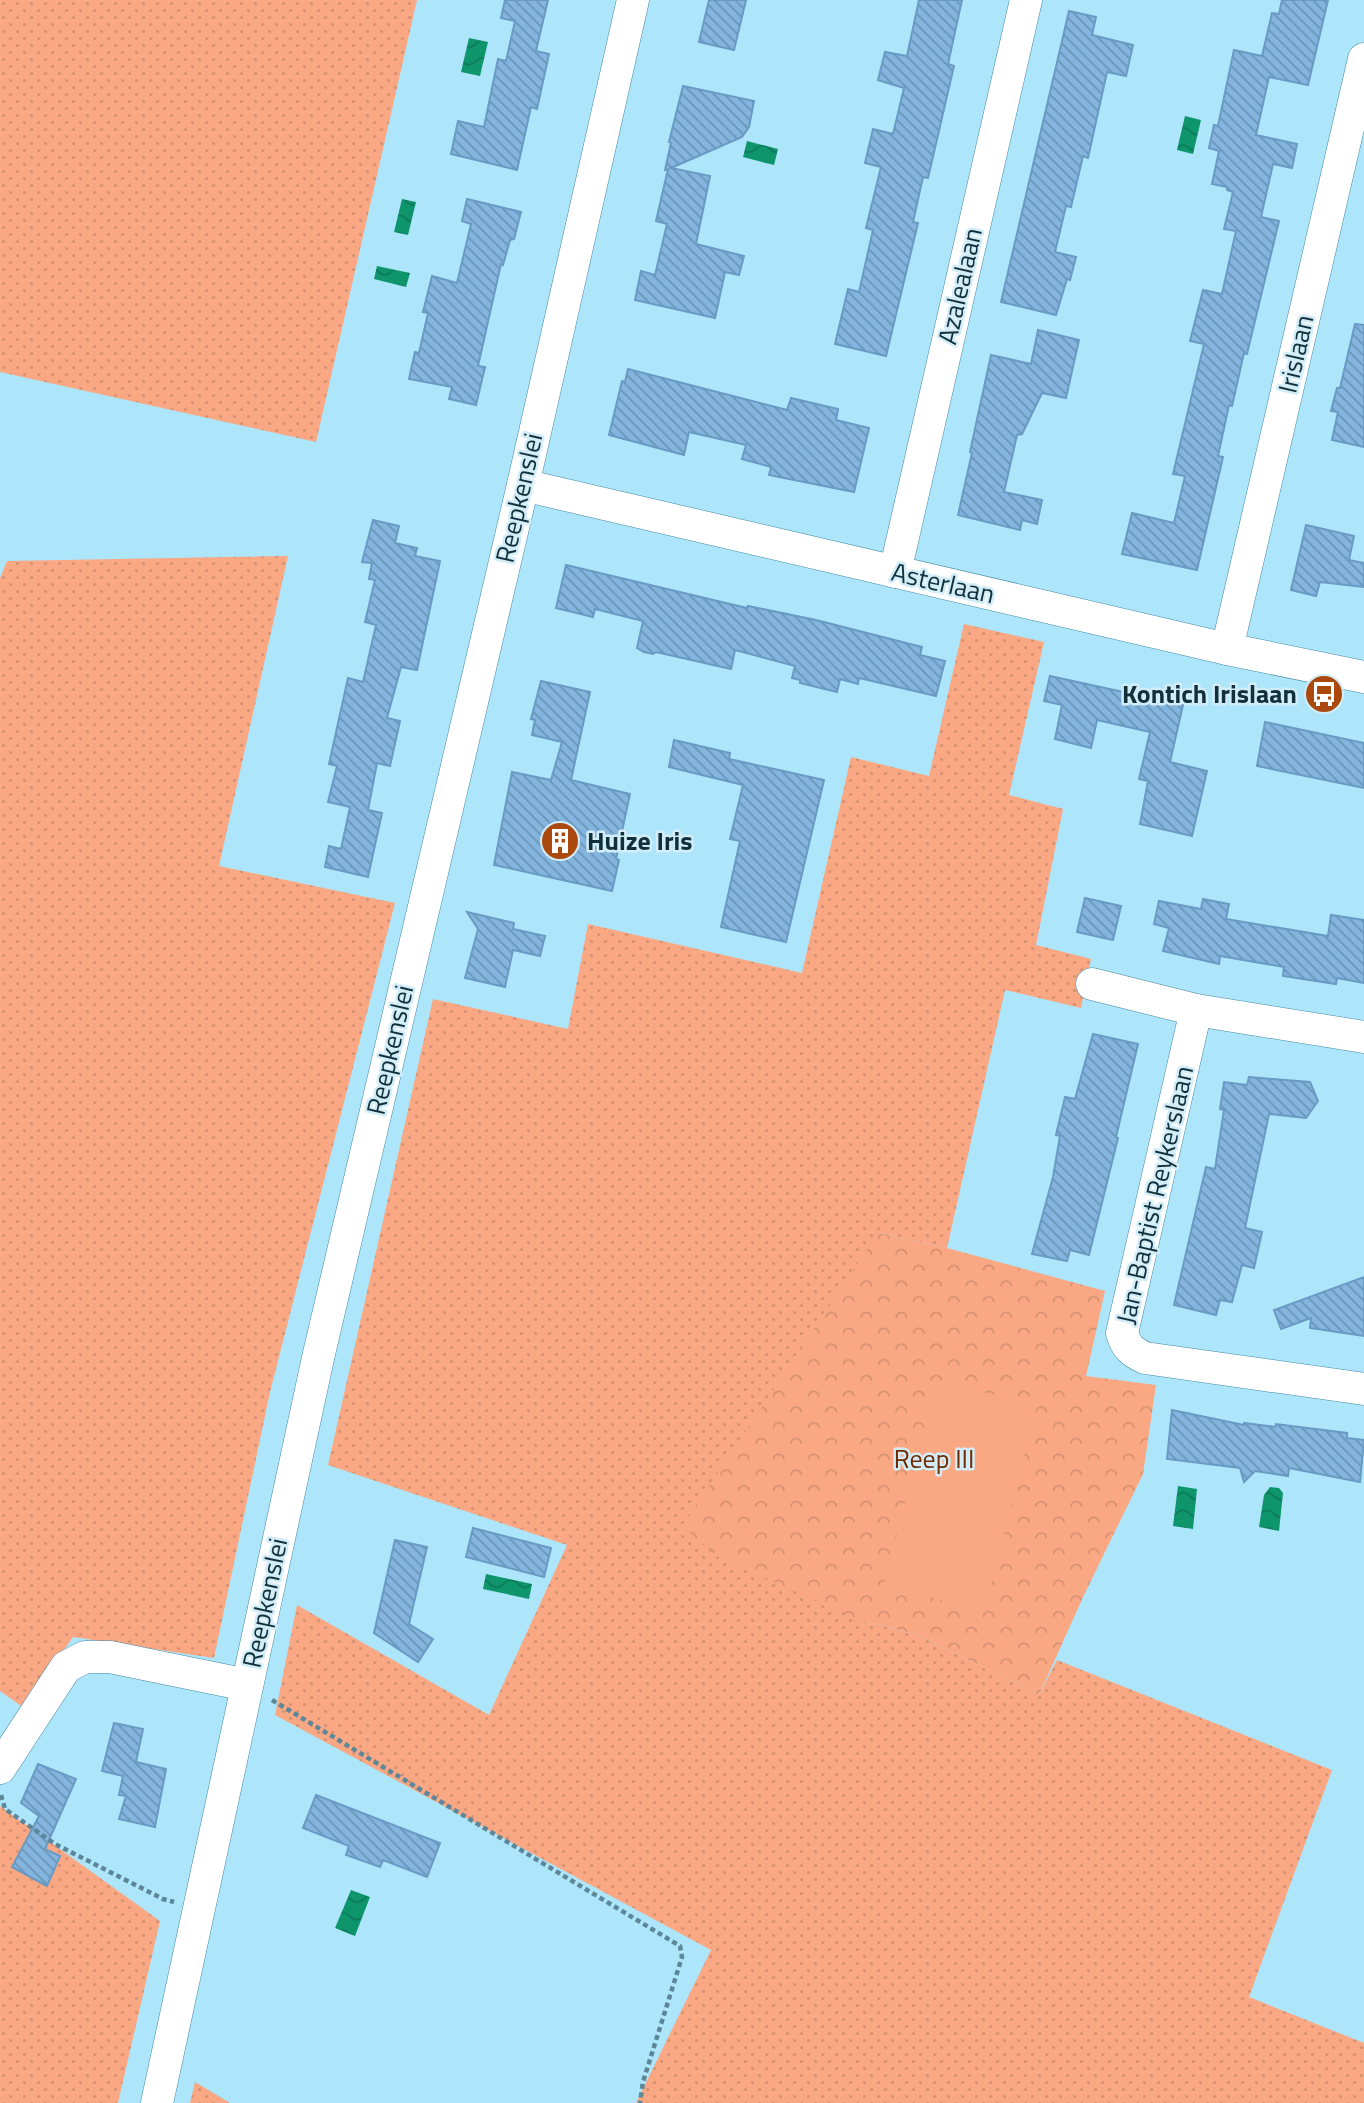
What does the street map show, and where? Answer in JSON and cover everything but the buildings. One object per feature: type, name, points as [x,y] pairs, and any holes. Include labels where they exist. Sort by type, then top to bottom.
[{"type":"street","name":"Reepkenslei","points":[[156,2103],[318,1358],[634,0]]},
{"type":"street","name":"Azalealaan","points":[[895,572],[1026,0]]},
{"type":"street","name":"Irislaan","points":[[1227,649],[1364,60]]},
{"type":"street","name":"Asterlaan","points":[[523,485],[1227,649],[1364,677]]},
{"type":"street","points":[[1092,984],[1196,1010],[1364,1037]]},
{"type":"street","name":"Jan-Baptist Reykerslaan","points":[[1196,1010],[1122,1333],[1125,1344],[1145,1358],[1364,1389]]},
{"type":"street","points":[[0,1768],[66,1667],[85,1657],[110,1657],[247,1685]]},
{"type":"path","points":[[247,1685],[680,1946],[682,1957],[643,2082],[640,2103]]},
{"type":"path","points":[[0,1789],[5,1810],[55,1844],[163,1899],[199,1908]]},
{"type":"green space","points":[[0,0],[417,0],[316,442],[0,372]]},
{"type":"green space","points":[[288,556],[219,866],[395,903],[270,1392],[214,1658],[73,1637],[24,1708],[0,1691],[0,578],[7,561]]},
{"type":"green space","points":[[964,624],[1044,642],[1009,795],[1063,809],[1036,945],[1091,959],[1081,1008],[1005,990],[947,1248],[878,1233],[861,1620],[918,1635],[1039,1695],[1057,1660],[1332,1770],[1249,1997],[1364,2043],[1364,2103],[636,2103],[711,1950],[275,1715],[297,1605],[489,1715],[567,1545],[328,1465],[433,999],[568,1029],[588,924],[802,973],[851,757],[929,776]]},
{"type":"green space","name":"Reep III","points":[[878,1233],[947,1248],[1105,1291],[1086,1376],[1156,1385],[1143,1474],[1039,1695],[918,1635],[861,1620],[718,1557],[682,1526]]},
{"type":"green space","points":[[937,1380],[1037,1406],[984,1611],[884,1584]]},
{"type":"green space","points":[[0,1806],[160,1921],[118,2103],[0,2103]]},
{"type":"green space","points":[[195,2082],[230,2103],[190,2103]]},
{"type":"water","points":[[469,38],[488,42],[480,76],[461,72]]},
{"type":"water","points":[[1185,116],[1201,120],[1193,154],[1177,150]]},
{"type":"water","points":[[747,141],[778,149],[774,165],[743,157]]},
{"type":"water","points":[[402,199],[416,202],[408,235],[394,232]]},
{"type":"water","points":[[377,266],[410,273],[406,287],[374,279]]},
{"type":"water","points":[[1178,1486],[1197,1489],[1193,1529],[1173,1526]]},
{"type":"water","points":[[1270,1487],[1279,1488],[1283,1493],[1279,1531],[1259,1527],[1264,1495]]},
{"type":"water","points":[[486,1574],[532,1584],[529,1599],[483,1589]]},
{"type":"water","points":[[351,1890],[370,1897],[355,1936],[335,1928]]},
{"type":"place","name":"Kontich Irislaan","points":[[1324,694]]},
{"type":"place","name":"Huize Iris","points":[[560,841]]}]
